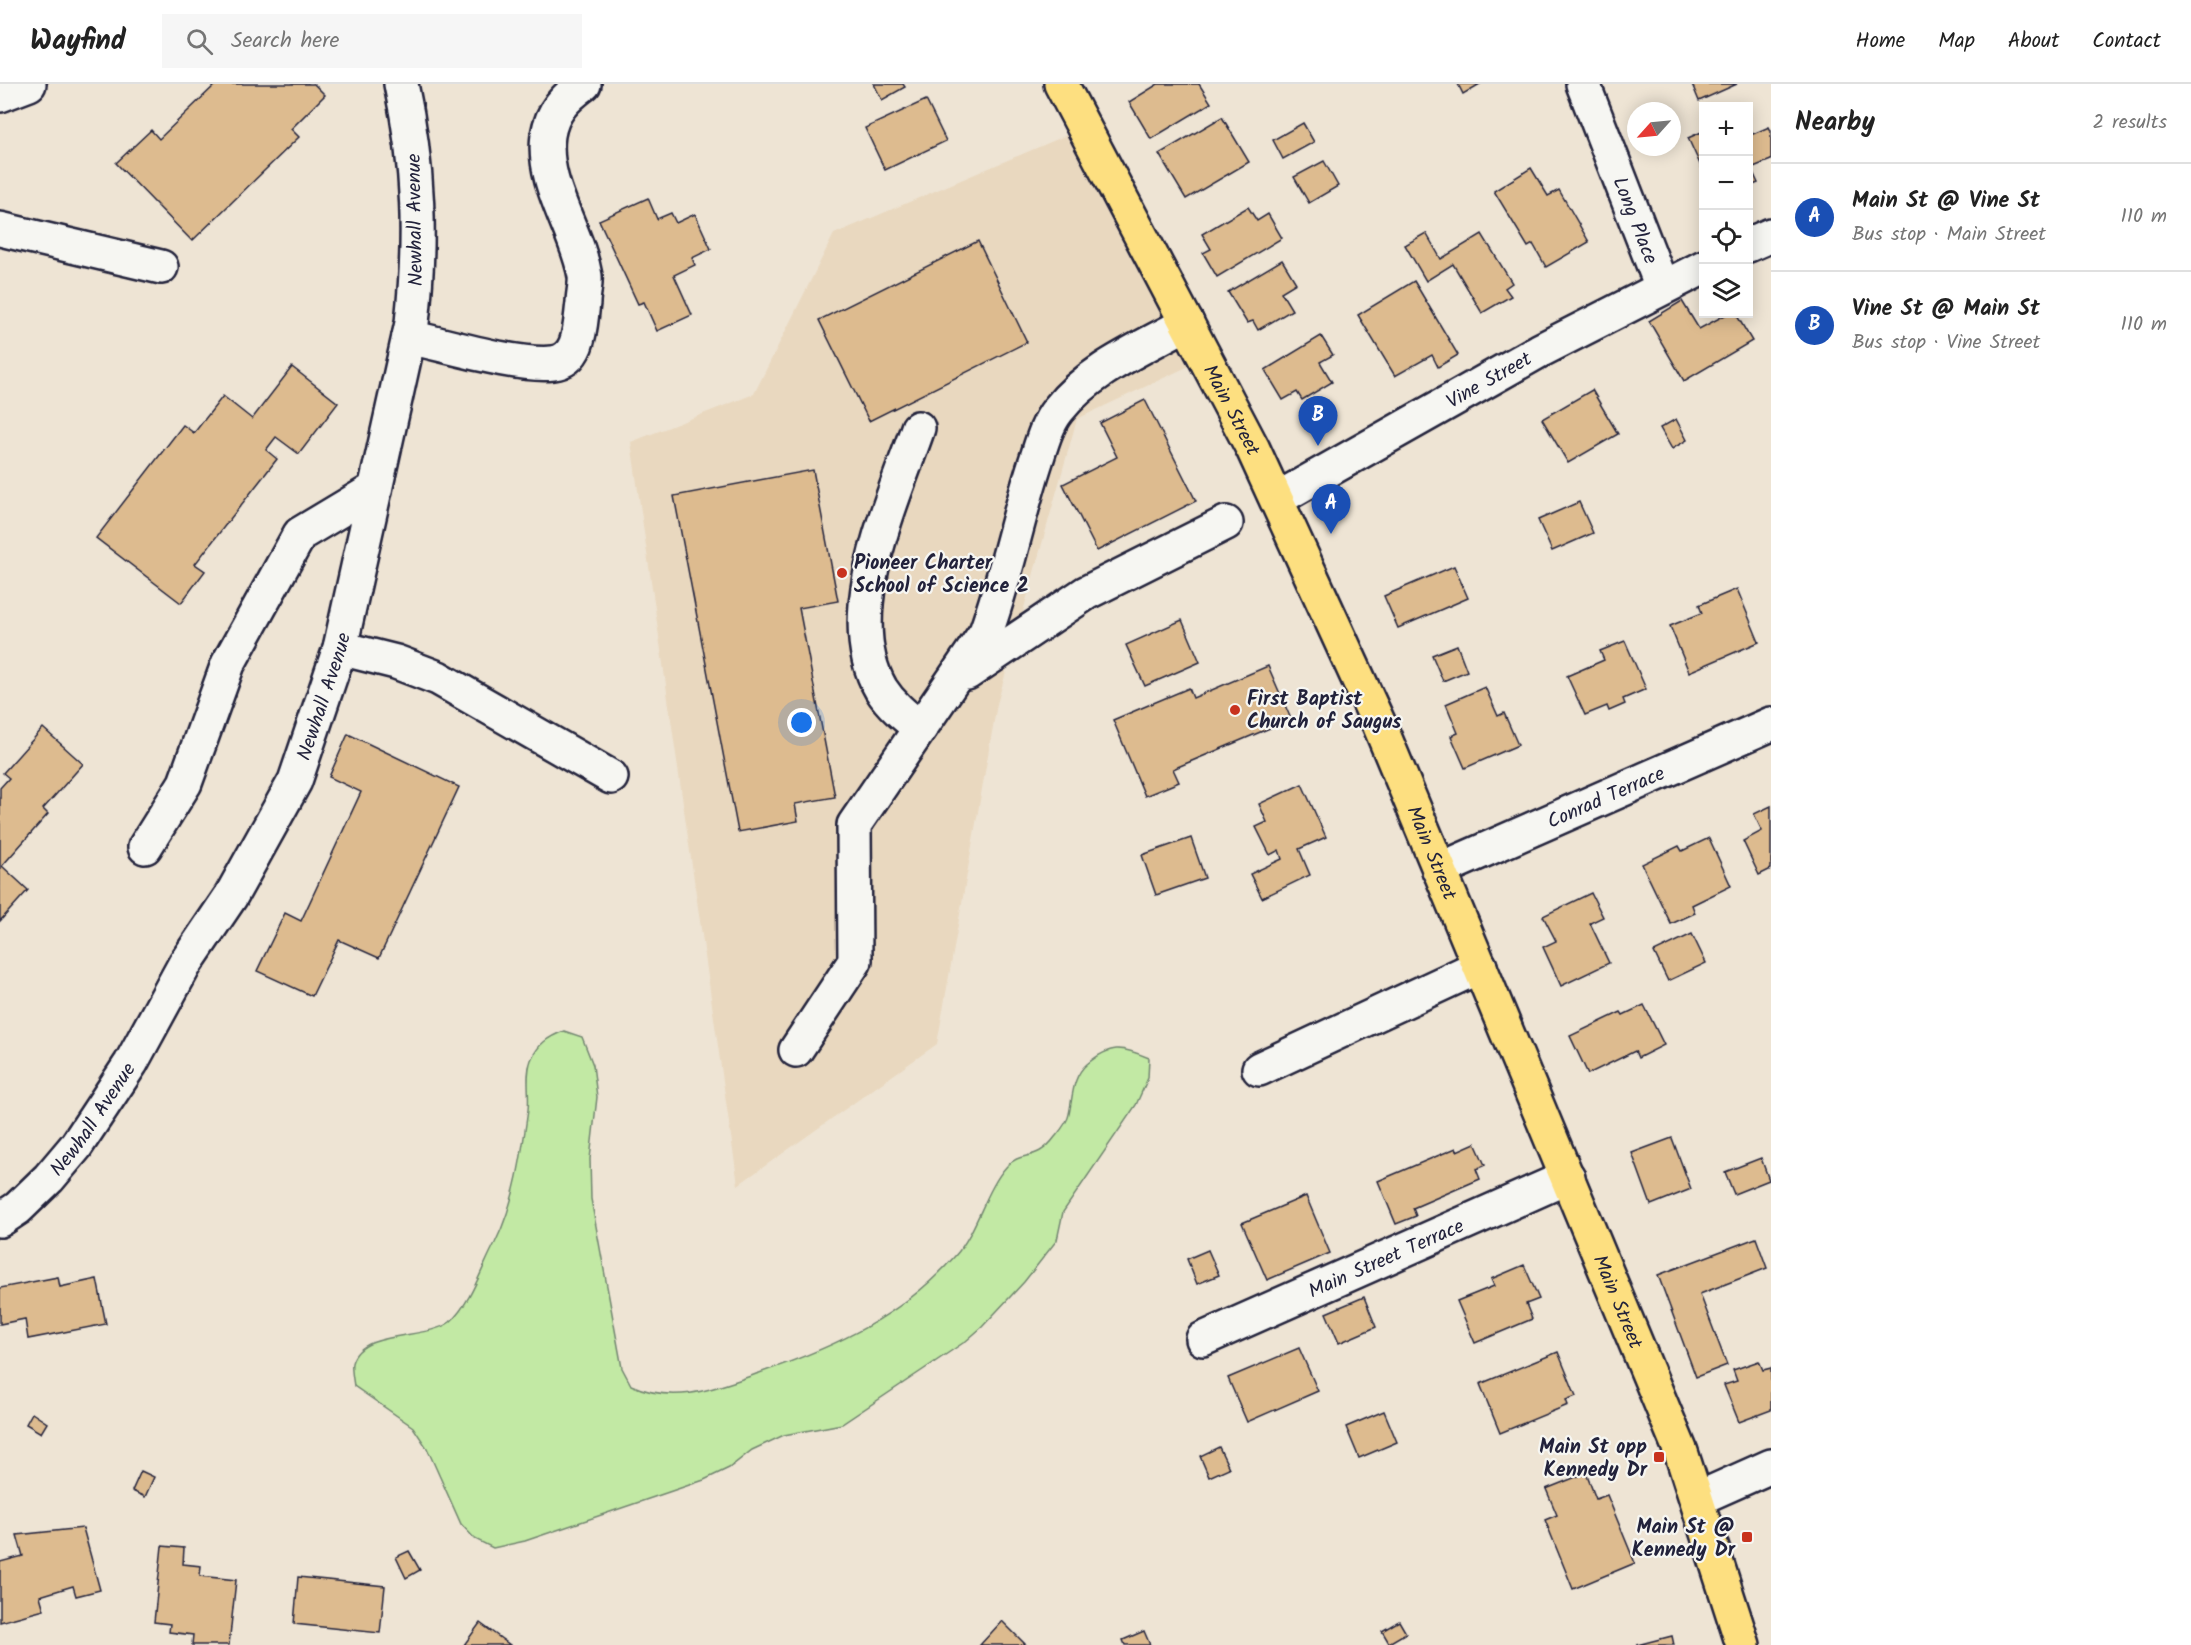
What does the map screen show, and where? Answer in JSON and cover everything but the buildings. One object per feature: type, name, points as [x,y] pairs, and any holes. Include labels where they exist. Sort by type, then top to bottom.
[{"type":"main road","name":"Main Street","points":[[1061,84],[1276,499],[1374,714],[1677,1441],[1743,1645]]},
{"type":"street","points":[[0,95],[29,84]]},
{"type":"street","name":"Newhall Avenue","points":[[0,1220],[18,1208],[50,1178],[76,1146],[131,1063],[185,964],[231,896],[296,781],[340,648],[409,337],[417,274],[416,161],[401,84]]},
{"type":"street","points":[[409,337],[523,362],[555,363],[569,357],[578,340],[585,277],[552,177],[548,137],[554,114],[569,95],[584,84]]},
{"type":"street","name":"Long Place","points":[[1583,84],[1662,287]]},
{"type":"street","points":[[0,229],[161,267]]},
{"type":"street","points":[[1753,243],[1771,235]]},
{"type":"street","name":"Vine Street","points":[[1276,499],[1539,351],[1699,269]]},
{"type":"street","points":[[796,1050],[855,961],[854,825],[951,684],[989,623],[999,596],[1027,488],[1045,433],[1058,409],[1103,370],[1187,324]]},
{"type":"street","points":[[918,428],[876,551],[865,612],[865,639],[872,670],[893,706],[920,728]]},
{"type":"street","points":[[145,847],[185,783],[228,664],[300,534],[375,489]]},
{"type":"street","points":[[951,684],[1086,593],[1226,523]]},
{"type":"street","points":[[340,648],[396,662],[438,678],[611,777]]},
{"type":"street","name":"Conrad Terrace","points":[[1439,870],[1771,724]]},
{"type":"street","points":[[1259,1069],[1480,966]]},
{"type":"street","name":"Main Street Terrace","points":[[1203,1339],[1568,1177]]},
{"type":"street","points":[[1697,1499],[1771,1466]]},
{"type":"shaded area","name":"Pioneer Charter School of Science 2","points":[[1074,132],[1189,366],[1077,419],[997,704],[937,1044],[738,1185],[631,442],[754,394],[834,234]]},
{"type":"green space","points":[[564,1031],[582,1037],[593,1065],[597,1097],[590,1159],[591,1199],[622,1368],[631,1385],[665,1394],[697,1392],[762,1372],[841,1340],[890,1312],[913,1296],[955,1256],[970,1234],[993,1187],[1007,1166],[1018,1158],[1042,1150],[1059,1132],[1068,1117],[1078,1075],[1087,1064],[1110,1050],[1123,1049],[1149,1058],[1148,1078],[1136,1105],[1063,1212],[1057,1240],[1024,1282],[966,1341],[842,1424],[784,1435],[752,1450],[729,1468],[704,1480],[525,1541],[493,1548],[475,1539],[461,1524],[427,1448],[413,1427],[354,1386],[352,1363],[358,1352],[368,1345],[396,1336],[440,1328],[450,1322],[464,1305],[502,1228],[513,1195],[528,1110],[528,1072],[531,1060],[544,1042]]},
{"type":"place","name":"Vine St @ Main St","points":[[1318,446]]},
{"type":"place","name":"Main St @ Vine St","points":[[1331,534]]},
{"type":"place","name":"Pioneer Charter School of Science 2","points":[[842,573]]},
{"type":"place","name":"First Baptist Church of Saugus","points":[[1235,710]]},
{"type":"place","name":"Main St opp Kennedy Dr","points":[[1659,1457]]},
{"type":"place","name":"Main St @ Kennedy Dr","points":[[1747,1537]]}]
